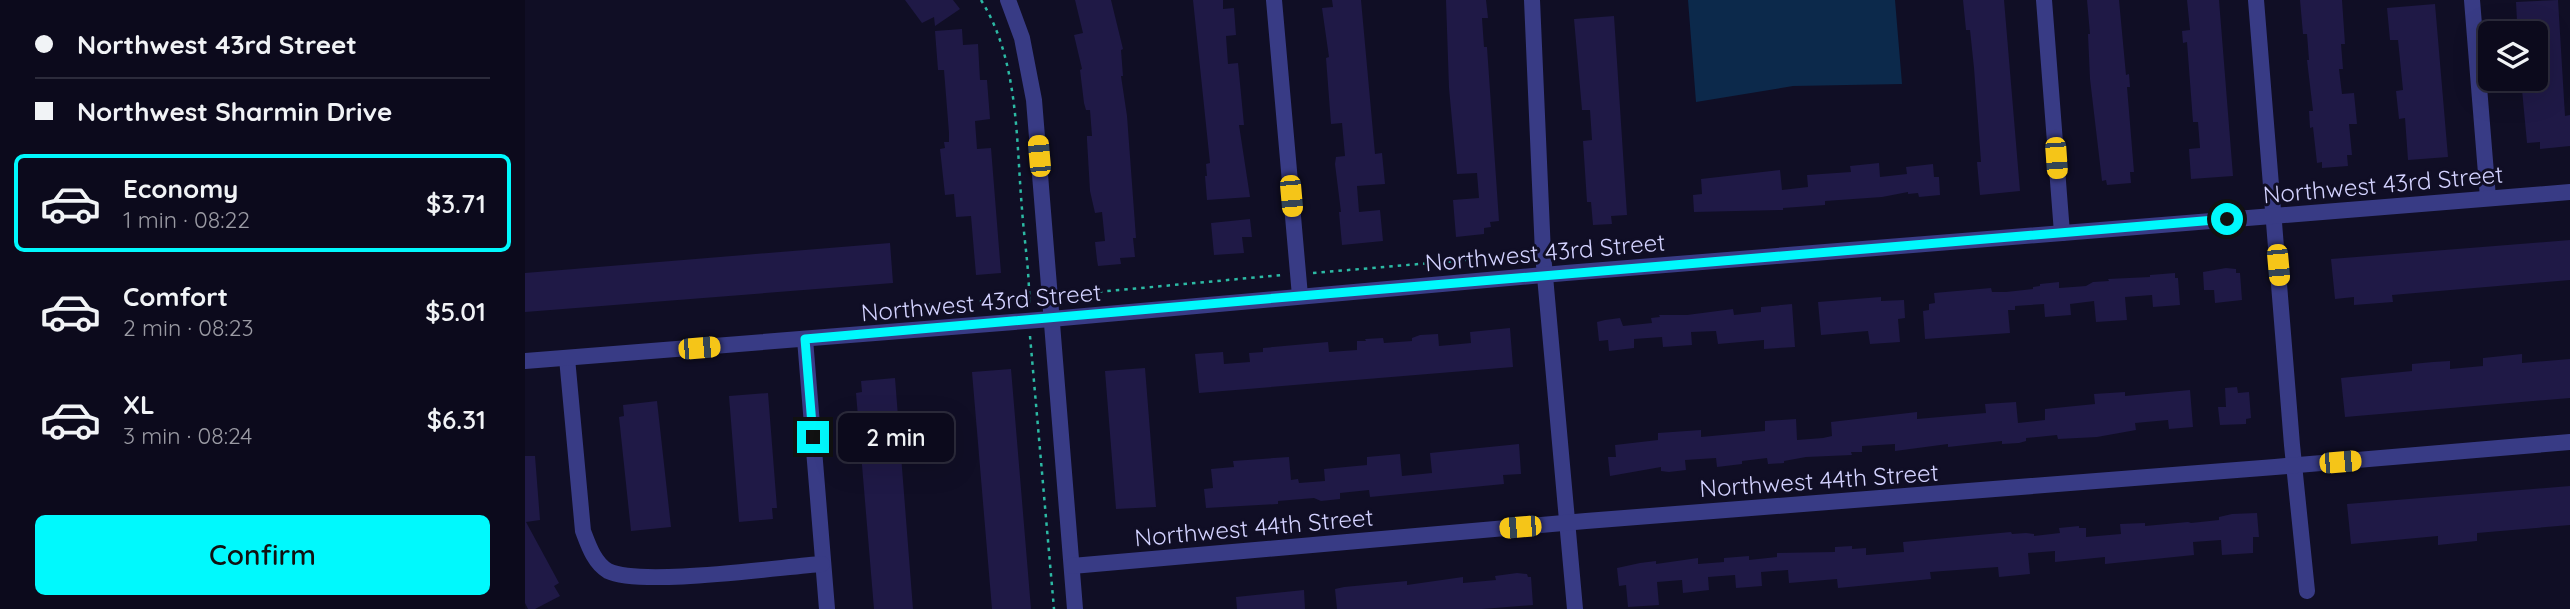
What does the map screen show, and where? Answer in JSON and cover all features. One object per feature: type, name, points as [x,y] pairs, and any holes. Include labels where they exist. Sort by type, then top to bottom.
[{"type":"street","points":[[1008,0],[1022,38],[1034,100],[1075,609]]},
{"type":"street","points":[[1274,0],[1300,296]]},
{"type":"street","points":[[1532,0],[1543,254],[1575,609]]},
{"type":"street","points":[[2043,0],[2062,233]]},
{"type":"street","points":[[2256,0],[2294,466],[2307,591]]},
{"type":"street","points":[[2472,0],[2488,198]]},
{"type":"street","name":"Northwest 43rd Street","points":[[525,361],[2570,192]]},
{"type":"street","points":[[805,339],[822,564],[828,609]]},
{"type":"street","points":[[567,358],[583,531],[593,555],[608,570],[641,577],[822,564]]},
{"type":"street","name":"Northwest 44th Street","points":[[1072,566],[1566,523],[2570,442]]},
{"type":"path","points":[[981,0],[989,12],[1007,61],[1014,116],[1029,299],[1028,320],[1054,609]]},
{"type":"path","points":[[929,305],[1029,299],[1543,254]]},
{"type":"water","points":[[1688,0],[1895,0],[1902,84],[1793,86],[1696,102]]},
{"type":"building","points":[[905,0],[953,0],[960,9],[935,26],[934,17],[922,23]]},
{"type":"building","points":[[1075,0],[1111,0],[1123,49],[1121,76],[1127,116],[1136,238],[1133,238],[1135,257],[1120,258],[1121,264],[1098,266],[1095,242],[1105,241],[1102,212],[1095,213],[1090,191],[1087,136],[1092,136],[1090,110],[1086,110],[1084,103],[1082,69],[1074,35],[1083,33]]},
{"type":"building","points":[[1193,0],[1223,0],[1223,9],[1234,8],[1236,35],[1226,36],[1228,64],[1238,63],[1244,125],[1239,125],[1250,197],[1207,200],[1205,176],[1206,164],[1210,163]]},
{"type":"building","points":[[1332,0],[1361,0],[1375,154],[1382,153],[1385,184],[1357,186],[1359,212],[1380,210],[1383,241],[1342,245],[1335,164],[1336,157],[1345,156],[1342,123],[1331,124],[1326,58],[1329,57],[1322,8],[1333,7]]},
{"type":"building","points":[[1446,0],[1486,0],[1488,18],[1482,18],[1484,47],[1487,47],[1499,221],[1490,222],[1491,227],[1484,228],[1484,234],[1456,237],[1453,200],[1479,198],[1477,173],[1457,174],[1449,88]]},
{"type":"building","points":[[1963,0],[2004,0],[2020,191],[1980,195],[1977,162],[1981,162],[1974,68],[1970,30],[1966,30]]},
{"type":"building","points":[[2087,0],[2119,0],[2126,75],[2129,74],[2130,87],[2127,87],[2134,172],[2130,172],[2131,183],[2107,185],[2106,180],[2102,181],[2090,79]]},
{"type":"building","points":[[2187,0],[2219,0],[2233,176],[2191,179],[2189,149],[2200,148],[2198,122],[2193,122],[2187,42],[2183,43],[2182,31],[2190,30]]},
{"type":"building","points":[[2300,0],[2342,0],[2345,44],[2341,44],[2343,69],[2339,69],[2342,94],[2354,93],[2357,124],[2349,124],[2352,155],[2347,155],[2348,166],[2322,168],[2322,162],[2317,163],[2313,127],[2310,128],[2309,111],[2313,111],[2307,34],[2303,34]]},
{"type":"building","points":[[2558,0],[2565,116],[2570,115],[2570,146],[2540,149],[2540,142],[2527,143],[2522,91],[2548,91],[2548,21],[2517,21],[2516,2]]},
{"type":"building","points":[[2435,4],[2448,157],[2408,160],[2405,118],[2399,119],[2396,91],[2403,90],[2398,40],[2390,40],[2387,8]]},
{"type":"building","points":[[1614,16],[1627,215],[1611,216],[1612,224],[1593,225],[1591,202],[1587,202],[1583,141],[1592,140],[1590,110],[1582,110],[1574,19]]},
{"type":"building","points":[[962,29],[963,45],[978,44],[980,80],[987,80],[990,119],[975,121],[977,149],[991,148],[1001,273],[976,275],[971,216],[956,217],[954,194],[945,195],[940,149],[945,148],[944,142],[949,142],[949,133],[944,70],[938,70],[935,31]]},
{"type":"building","points":[[1879,163],[1880,177],[1907,174],[1906,167],[1933,164],[1934,177],[1939,177],[1940,195],[1919,197],[1918,193],[1908,192],[1882,197],[1825,201],[1825,205],[1783,210],[1694,212],[1693,195],[1702,194],[1701,179],[1780,170],[1782,190],[1808,187],[1807,175],[1851,172],[1850,166]]},
{"type":"building","points":[[1250,219],[1252,237],[1242,237],[1244,253],[1214,255],[1211,223]]},
{"type":"building","points":[[2570,240],[2570,280],[2392,295],[2393,302],[2354,305],[2354,297],[2335,299],[2331,259]]},
{"type":"building","points":[[890,243],[893,283],[525,312],[525,273]]},
{"type":"building","points":[[2236,269],[2236,273],[2240,273],[2242,300],[2215,303],[2214,290],[2204,290],[2203,272]]},
{"type":"building","points":[[2175,273],[2175,278],[2178,278],[2180,305],[2153,307],[2152,295],[2125,297],[2127,320],[2096,322],[2094,301],[2070,304],[2071,315],[2045,317],[2044,304],[2015,306],[2015,310],[2008,310],[2010,333],[1925,339],[1923,311],[1929,310],[1929,304],[1935,303],[1934,293],[1991,288],[1992,292],[2006,292],[2059,282],[2059,288],[2086,286],[2093,282],[2109,281],[2108,279]]},
{"type":"building","points":[[1881,297],[1881,301],[1904,300],[1905,318],[1898,319],[1900,342],[1870,344],[1868,331],[1821,335],[1818,302]]},
{"type":"building","points":[[1792,304],[1795,347],[1764,349],[1764,340],[1718,344],[1716,331],[1691,332],[1692,345],[1663,347],[1662,337],[1634,339],[1634,348],[1609,351],[1608,340],[1599,341],[1597,322],[1605,320],[1620,318],[1623,326],[1652,323],[1651,318],[1660,317],[1659,315],[1687,315],[1733,309],[1734,315],[1761,312],[1761,307]]},
{"type":"building","points":[[1510,328],[1513,367],[1199,393],[1195,354],[1223,352],[1224,364],[1250,362],[1249,353],[1263,352],[1263,348],[1328,342],[1329,352],[1357,350],[1357,341],[1366,341],[1365,339],[1383,338],[1384,343],[1412,341],[1412,338],[1420,335],[1438,334],[1439,346],[1471,343],[1470,332]]},
{"type":"building","points":[[2522,354],[2522,363],[2570,359],[2570,398],[2345,417],[2341,378],[2412,371],[2412,364],[2433,362],[2450,361],[2450,369],[2483,366],[2483,358]]},
{"type":"building","points":[[1145,368],[1156,507],[1116,509],[1105,371]]},
{"type":"building","points":[[1011,369],[1031,609],[992,609],[972,372]]},
{"type":"building","points":[[895,378],[913,609],[874,609],[856,393],[862,392],[861,381]]},
{"type":"building","points":[[2237,387],[2238,393],[2249,392],[2251,418],[2246,419],[2246,424],[2220,425],[2218,407],[2226,407],[2225,388]]},
{"type":"building","points":[[2190,390],[2193,427],[2169,429],[2168,420],[2135,423],[2136,430],[2097,437],[2058,439],[2057,435],[2026,438],[2026,441],[2019,443],[2002,444],[2002,441],[1948,447],[1948,444],[1895,451],[1895,444],[1862,446],[1862,452],[1851,452],[1852,455],[1806,457],[1784,463],[1768,464],[1767,458],[1717,467],[1716,458],[1685,460],[1686,470],[1669,472],[1661,471],[1661,467],[1610,476],[1608,457],[1616,457],[1615,445],[1658,440],[1658,433],[1701,430],[1701,437],[1765,431],[1765,421],[1796,419],[1797,440],[1823,438],[1832,436],[1831,422],[1917,412],[1917,419],[1986,413],[1985,404],[2016,402],[2018,423],[2045,420],[2045,409],[2095,404],[2094,394],[2125,392],[2125,396]]},
{"type":"building","points":[[768,393],[777,508],[772,508],[773,519],[739,522],[729,396]]},
{"type":"building","points":[[657,401],[671,527],[631,531],[619,417],[624,416],[623,405]]},
{"type":"building","points":[[1519,444],[1521,474],[1503,475],[1504,484],[1370,497],[1369,490],[1340,493],[1340,499],[1321,501],[1314,498],[1278,501],[1278,504],[1206,508],[1204,489],[1213,488],[1211,469],[1234,467],[1233,461],[1289,457],[1291,480],[1298,479],[1299,483],[1325,481],[1324,469],[1367,465],[1367,457],[1400,454],[1402,476],[1432,473],[1430,453]]},
{"type":"building","points":[[525,456],[535,456],[540,520],[526,522],[559,583],[554,586],[560,596],[535,609],[528,609],[525,603]]},
{"type":"building","points":[[2570,486],[2570,525],[2477,533],[2477,541],[2438,545],[2438,536],[2351,544],[2347,504]]},
{"type":"building","points":[[2257,513],[2259,537],[2253,537],[2253,553],[2222,555],[2221,540],[2193,542],[2194,555],[2105,564],[2105,557],[2055,562],[2055,551],[2028,553],[2030,574],[1999,577],[1998,567],[1930,572],[1931,579],[1838,588],[1837,579],[1789,583],[1788,570],[1761,572],[1762,586],[1736,588],[1735,575],[1708,577],[1709,590],[1683,593],[1682,580],[1657,582],[1659,605],[1628,607],[1626,585],[1619,586],[1617,568],[1656,561],[1656,564],[1698,558],[1698,564],[1724,562],[1724,558],[1749,556],[1749,560],[1777,557],[1777,553],[1835,552],[1835,547],[1852,546],[1852,549],[1866,548],[1866,555],[1904,552],[1903,542],[2011,532],[2034,536],[2060,533],[2059,528],[2079,526],[2086,528],[2086,537],[2121,534],[2120,524],[2145,523],[2145,526],[2191,523],[2219,520],[2219,517],[2232,514]]},
{"type":"building","points":[[1517,573],[1531,577],[1533,605],[1482,609],[1337,609],[1335,589],[1344,587],[1407,581],[1407,585],[1463,577],[1463,583],[1496,580],[1495,576]]},
{"type":"building","points":[[1304,590],[1305,609],[1237,609],[1236,597]]},
{"type":"route","points":[[813,437],[805,339],[2227,219]]}]
